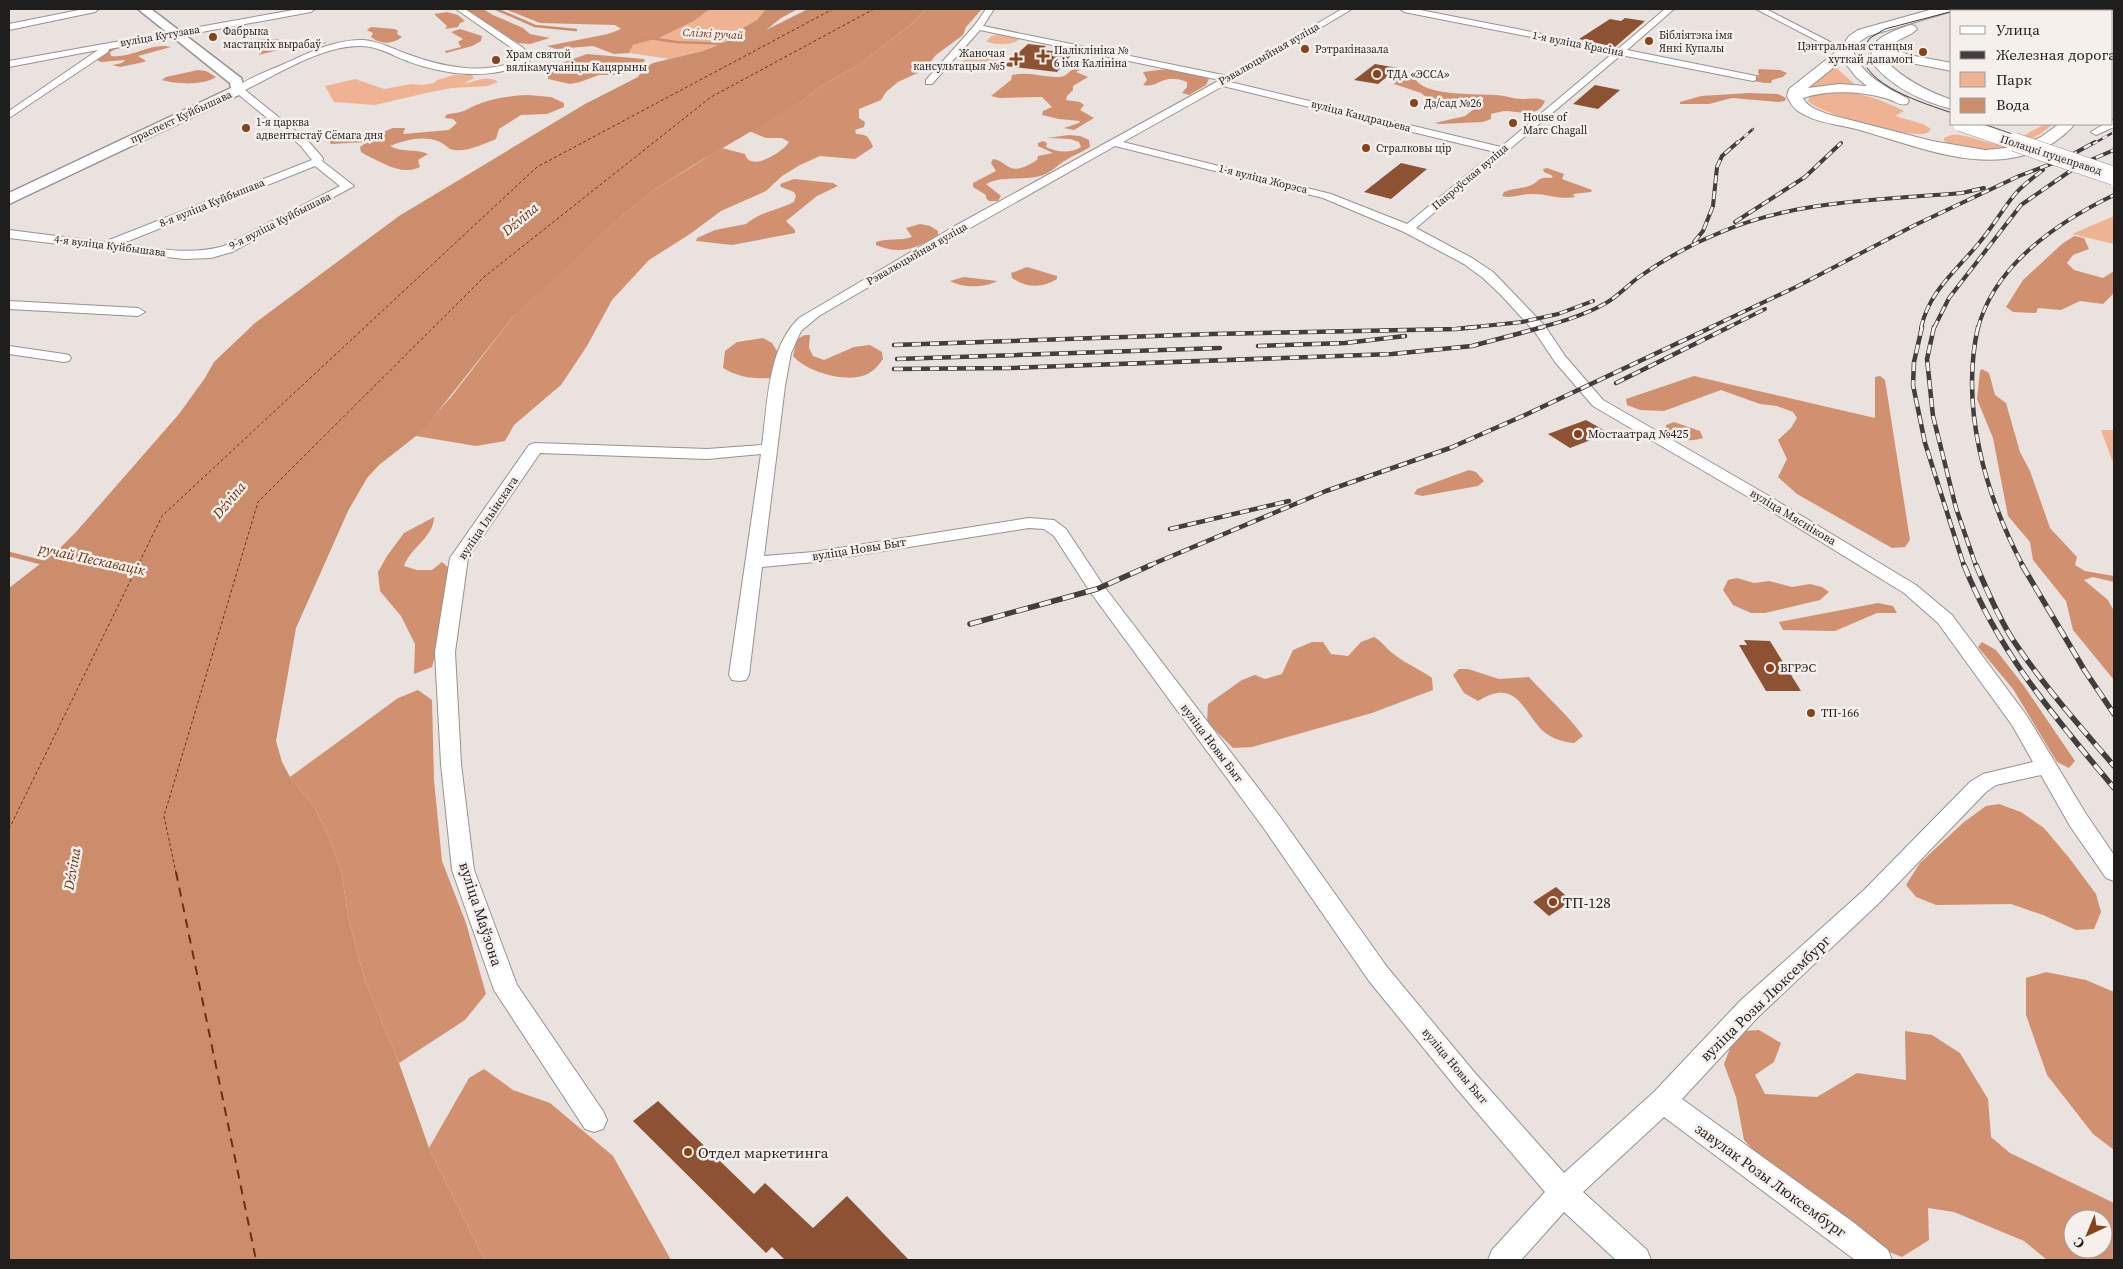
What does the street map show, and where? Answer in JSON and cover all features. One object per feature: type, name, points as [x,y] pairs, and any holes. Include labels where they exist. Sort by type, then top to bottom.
[{"type":"main road","points":[[1945,9],[1870,30],[1854,39],[1843,51],[1794,92],[1797,102],[1804,109],[1818,114],[1967,152],[2003,154],[2019,152],[2058,134],[2066,125]]},
{"type":"main road","points":[[1878,52],[1894,35],[1950,18]]},
{"type":"main road","points":[[1843,51],[1857,70],[1893,96],[1914,107]]},
{"type":"main road","points":[[1878,52],[1950,67]]},
{"type":"main road","points":[[1878,52],[1890,68],[1931,98],[1949,115]]},
{"type":"main road","points":[[1890,68],[1925,62]]},
{"type":"main road","points":[[1794,96],[1812,90],[1829,88],[1846,88],[1893,96]]},
{"type":"main road","name":"Полацкі пуцеправод","points":[[1963,125],[2114,176]]},
{"type":"main road","name":"Полацкі пуцеправод","points":[[2005,125],[2114,162]]},
{"type":"street","points":[[9,27],[94,9]]},
{"type":"street","points":[[144,9],[236,80],[238,90],[304,143],[318,159],[316,162]]},
{"type":"street","name":"вуліца Кутузава","points":[[9,64],[311,9]]},
{"type":"street","name":"праспект Куйбышава","points":[[9,199],[238,90],[334,47],[356,42],[370,43],[428,64],[472,72],[495,72],[526,61],[526,56],[460,9]]},
{"type":"street","points":[[929,82],[978,27],[990,9]]},
{"type":"street","name":"Рэвалюцыйная вуліца","points":[[739,675],[778,386],[788,340],[795,328],[803,320],[959,229],[1224,81],[1348,9]]},
{"type":"street","name":"1-я вуліца Красіна","points":[[1404,9],[1618,53],[1753,78]]},
{"type":"street","name":"Пакроўская вуліца","points":[[1408,229],[1670,9]]},
{"type":"street","points":[[1760,9],[1843,51]]},
{"type":"street","name":"вуліца Кандрацьева","points":[[978,27],[1224,81],[1502,150]]},
{"type":"street","points":[[9,115],[111,45]]},
{"type":"street","points":[[2096,132],[2110,125]]},
{"type":"street","name":"1-я вуліца Жорэса","points":[[1114,143],[1327,196],[1408,229]]},
{"type":"street","name":"9-я вуліца Куйбышава","points":[[211,254],[228,248],[348,186],[316,162]]},
{"type":"street","name":"8-я вуліца Куйбышава","points":[[108,244],[316,162]]},
{"type":"street","name":"вуліца Мяснікова","points":[[1408,229],[1468,261],[1505,291],[1540,329],[1560,359],[1598,404],[1756,495],[1910,589],[1944,619],[2020,721],[2078,820],[2114,872]]},
{"type":"street","name":"4-я вуліца Куйбышава","points":[[9,234],[108,244],[178,254],[211,254]]},
{"type":"street","points":[[9,305],[138,312]]},
{"type":"street","points":[[9,350],[64,358]]},
{"type":"street","name":"вуліца Ільінскага","points":[[445,652],[459,558],[535,448],[707,454],[769,449]]},
{"type":"street","name":"вуліца Новы Быт","points":[[754,562],[814,557],[1029,523],[1048,524],[1060,533],[1097,589],[1273,824],[1378,974],[1466,1081],[1563,1192],[1637,1260]]},
{"type":"street","name":"вуліца Маўзона","points":[[445,652],[451,764],[463,870],[506,990],[594,1120]]},
{"type":"street","name":"вуліца Розы Люксембург","points":[[1502,1260],[1563,1192],[1662,1101],[1749,1009],[1872,896],[1978,787],[1990,779],[2046,766]]},
{"type":"street","name":"завулак Розы Люксембург","points":[[1662,1101],[1843,1232],[1878,1260]]},
{"type":"green space","points":[[710,9],[768,9],[757,20],[741,29],[740,35],[703,51],[670,59],[629,53],[633,45],[659,38],[694,21]]},
{"type":"green space","points":[[1001,34],[1020,39],[1012,43],[1003,44],[986,41],[992,36]]},
{"type":"green space","points":[[977,48],[1008,51],[991,67],[961,63]]},
{"type":"green space","points":[[1833,65],[1859,88],[1824,86],[1805,89]]},
{"type":"green space","points":[[454,75],[472,75],[474,78],[463,84],[481,79],[490,79],[498,82],[488,86],[452,88],[375,105],[334,102],[325,86],[355,79],[384,89],[411,84],[434,83],[437,80]]},
{"type":"green space","points":[[1825,91],[1847,92],[1875,98],[1904,111],[1895,116],[1923,124],[1931,129],[1927,133],[1922,134],[1898,132],[1844,118],[1808,101],[1810,96]]},
{"type":"green space","points":[[2051,125],[2030,140],[2001,148],[1970,149],[1944,141],[1944,138],[1951,135],[1958,135],[1990,143],[2006,143],[2042,126]]},
{"type":"green space","points":[[2114,216],[2114,244],[2072,234]]},
{"type":"green space","points":[[2101,430],[2114,430],[2114,462],[2112,460]]},
{"type":"shaded area","points":[[466,9],[483,9],[523,28],[530,34],[550,38],[530,44],[518,43]]},
{"type":"shaded area","points":[[505,9],[710,9],[694,21],[659,38],[633,45],[629,53],[614,54],[593,46],[556,49],[547,46],[608,34],[621,29],[615,25],[540,23]]},
{"type":"shaded area","points":[[926,9],[982,9],[966,27],[963,35],[936,55],[924,70],[898,82],[886,92],[881,100],[859,109],[859,118],[865,122],[864,127],[855,130],[856,134],[867,137],[873,147],[855,159],[820,156],[800,165],[782,176],[766,191],[721,211],[690,234],[649,260],[612,300],[587,346],[561,385],[514,425],[505,441],[476,446],[416,436],[451,397],[512,318],[623,215],[654,190],[722,148],[745,154],[753,162],[767,159],[780,151],[789,142],[782,138],[766,138],[749,131],[803,101],[819,87],[857,66],[909,26]]},
{"type":"shaded area","points":[[447,12],[458,15],[465,21],[460,23],[458,27],[445,29],[447,26],[434,14]]},
{"type":"shaded area","points":[[371,27],[395,29],[398,31],[397,34],[402,37],[386,43],[378,41],[371,37],[373,33],[367,30]]},
{"type":"shaded area","points":[[460,29],[482,36],[481,41],[472,46],[446,53],[445,51],[461,47],[458,42],[463,39],[451,32]]},
{"type":"shaded area","points":[[260,39],[278,39],[296,47],[322,42],[327,43],[258,55],[262,52],[247,43]]},
{"type":"shaded area","points":[[154,40],[116,49],[110,52],[111,56],[126,55],[156,47],[171,47],[138,56],[146,61],[144,62],[120,67],[112,65],[122,63],[125,60],[101,62],[97,60],[109,49]]},
{"type":"shaded area","points":[[587,54],[644,59],[645,61],[637,66],[637,71],[617,75],[599,75],[570,84],[548,79],[548,74],[561,68],[559,64]]},
{"type":"shaded area","points":[[1082,65],[1086,66],[1076,72],[1088,77],[1073,86],[1073,90],[1066,100],[1080,102],[1084,105],[1080,110],[1094,118],[1074,130],[1064,128],[1080,121],[1042,115],[1043,111],[1052,107],[1042,97],[999,98],[991,96],[1011,80],[1012,75],[1062,77]]},
{"type":"shaded area","points":[[1687,67],[1745,77],[1759,75],[1759,69],[1780,70],[1787,73],[1783,77],[1772,80],[1771,83],[1764,83]]},
{"type":"shaded area","points":[[1167,69],[1183,71],[1209,79],[1206,85],[1189,95],[1182,93],[1187,87],[1187,82],[1179,79],[1167,79],[1154,84],[1143,85],[1147,80],[1143,72]]},
{"type":"shaded area","points":[[198,70],[206,71],[216,77],[197,83],[162,80],[166,77]]},
{"type":"shaded area","points":[[1408,75],[1415,76],[1418,83],[1437,91],[1498,95],[1545,101],[1534,112],[1503,111],[1491,114],[1491,119],[1483,122],[1439,124],[1435,123],[1465,116],[1474,109],[1474,106],[1464,102],[1443,106],[1435,104],[1421,93],[1394,84],[1396,80]]},
{"type":"shaded area","points":[[1749,93],[1778,94],[1786,98],[1785,101],[1778,102],[1732,98],[1709,104],[1680,104],[1680,102],[1701,96]]},
{"type":"shaded area","points":[[528,95],[551,97],[564,103],[564,107],[547,114],[521,115],[499,129],[496,139],[467,149],[450,149],[440,142],[428,139],[409,140],[390,146],[428,154],[418,160],[420,167],[413,169],[399,169],[366,155],[361,152],[360,147],[367,142],[331,144],[329,141],[331,138],[355,134],[378,134],[393,128],[405,128],[403,134],[449,130],[457,123],[453,119],[445,118],[446,115],[464,111],[481,103],[496,99]]},
{"type":"shaded area","points":[[1069,135],[1080,136],[1089,140],[1090,147],[1044,175],[992,181],[986,184],[1001,196],[998,201],[989,201],[986,195],[973,187],[973,183],[996,171],[991,163],[993,159],[1011,168],[1018,169],[1034,162],[1038,156],[1053,153],[1038,146],[1038,143],[1043,141],[1047,143],[1046,147],[1059,151],[1073,151],[1081,147],[1079,142],[1070,139],[1047,138]]},
{"type":"shaded area","points":[[1547,168],[1564,174],[1562,179],[1592,190],[1591,192],[1573,194],[1575,197],[1569,198],[1536,194],[1502,196],[1504,192],[1529,186],[1542,178],[1551,178],[1553,176],[1544,172],[1543,169]]},
{"type":"shaded area","points":[[794,179],[833,183],[838,186],[817,196],[786,221],[795,230],[795,233],[732,245],[696,241],[697,238],[715,230],[746,224],[763,214],[794,202],[796,196],[794,192],[781,187],[780,184]]},
{"type":"shaded area","points":[[920,224],[930,226],[938,231],[938,235],[908,249],[893,250],[876,245],[876,242],[880,241],[912,237],[906,228]]},
{"type":"shaded area","points":[[2074,236],[2084,238],[2089,249],[2073,255],[2067,263],[2074,270],[2103,278],[2114,271],[2114,293],[2103,304],[2080,301],[2061,310],[2038,308],[2036,313],[2013,312],[2006,307],[2023,280],[2062,244]]},
{"type":"shaded area","points":[[1027,267],[1057,276],[1057,279],[1035,286],[1023,284],[1012,278],[1011,273]]},
{"type":"shaded area","points":[[964,277],[997,281],[986,285],[974,286],[961,285],[950,281]]},
{"type":"shaded area","points":[[810,335],[809,348],[813,356],[824,360],[854,347],[870,345],[882,352],[883,359],[871,372],[862,376],[845,378],[815,371],[793,356],[797,339]]},
{"type":"shaded area","points":[[763,338],[772,343],[780,356],[774,378],[747,377],[723,368],[725,351],[737,342]]},
{"type":"shaded area","points":[[1982,369],[1989,373],[1995,395],[2006,403],[2020,452],[2030,471],[2050,528],[2077,557],[2075,565],[2085,571],[2114,576],[2114,582],[2093,577],[2084,580],[2108,600],[2114,611],[2114,680],[2073,630],[2066,601],[2033,560],[2030,542],[2008,516],[1993,438],[1977,399],[1980,371]]},
{"type":"shaded area","points":[[1694,376],[1875,418],[1875,377],[1880,376],[1885,380],[1910,540],[1905,547],[1892,548],[1797,494],[1778,477],[1787,459],[1778,440],[1791,428],[1797,418],[1793,412],[1777,406],[1760,404],[1721,390],[1664,411],[1640,410],[1627,405],[1626,399]]},
{"type":"shaded area","points":[[1674,422],[1700,431],[1703,438],[1683,439],[1665,431],[1666,425]]},
{"type":"shaded area","points":[[1469,470],[1476,472],[1484,481],[1478,486],[1422,496],[1414,494],[1417,489]]},
{"type":"shaded area","points":[[434,517],[430,531],[411,554],[404,566],[417,570],[432,570],[442,562],[449,568],[439,643],[432,667],[414,674],[415,644],[401,616],[380,591],[378,572],[404,533]]},
{"type":"shaded area","points":[[1737,578],[1754,583],[1769,581],[1792,587],[1810,584],[1822,587],[1829,592],[1820,600],[1765,613],[1751,613],[1733,605],[1723,590],[1728,580]]},
{"type":"shaded area","points":[[1878,603],[1893,606],[1897,613],[1877,613],[1835,631],[1783,630],[1779,622]]},
{"type":"shaded area","points":[[1374,637],[1399,658],[1432,678],[1433,690],[1372,713],[1252,747],[1233,748],[1207,722],[1208,704],[1242,680],[1255,675],[1265,679],[1282,674],[1293,650],[1312,642],[1323,642],[1331,654],[1348,656],[1361,642]]},
{"type":"shaded area","points":[[1982,642],[1996,650],[2024,686],[2075,761],[2069,768],[2057,762],[2013,689],[1978,647]]},
{"type":"shaded area","points":[[1459,669],[1468,669],[1499,679],[1529,677],[1564,713],[1583,736],[1574,743],[1550,736],[1542,731],[1521,703],[1508,694],[1490,695],[1478,701],[1464,693],[1453,675]]},
{"type":"shaded area","points":[[418,690],[432,700],[434,780],[442,861],[466,923],[486,994],[465,1020],[399,1063],[365,981],[348,917],[342,874],[329,837],[315,808],[290,777],[398,698]]},
{"type":"shaded area","points":[[1999,804],[2021,812],[2044,828],[2070,859],[2096,894],[2101,912],[2094,929],[2076,930],[2043,915],[2011,904],[1936,905],[1916,897],[1906,885],[1920,863],[1964,822],[1986,806]]},
{"type":"shaded area","points":[[2046,972],[2086,980],[2114,992],[2114,1150],[2093,1134],[2047,1075],[2026,1015],[2026,978]]},
{"type":"shaded area","points":[[1759,1030],[1781,1043],[1774,1062],[1755,1075],[1765,1094],[1817,1097],[1857,1073],[1906,1080],[1905,1031],[1932,1035],[1960,1053],[1988,1099],[1991,1137],[2010,1153],[2114,1203],[2114,1260],[2047,1260],[2024,1241],[1954,1212],[1928,1208],[1929,1240],[1902,1257],[1863,1242],[1778,1176],[1744,1140],[1736,1097],[1724,1064],[1731,1046],[1743,1031]]},
{"type":"shaded area","points":[[484,1069],[513,1090],[550,1103],[613,1156],[671,1260],[485,1260],[429,1148],[469,1078]]},
{"type":"water","name":"Dźvina","points":[[766,9],[798,9],[781,18],[766,30],[808,9],[926,9],[909,26],[857,66],[819,87],[803,101],[654,190],[623,215],[512,318],[428,424],[416,436],[379,465],[367,478],[348,511],[296,628],[276,741],[282,762],[290,777],[315,808],[329,837],[342,874],[348,917],[365,981],[399,1063],[429,1148],[485,1260],[9,1260],[9,588],[58,550],[76,532],[179,414],[214,362],[255,323],[399,216],[585,104],[638,77],[643,69],[653,63],[703,51],[740,36],[741,29],[757,20]]},
{"type":"building","points":[[1625,18],[1645,21],[1615,47],[1579,39],[1610,19],[1621,21]]},
{"type":"building","name":"Паліклініка № 6 імя Калініна","points":[[1028,44],[1046,46],[1042,50],[1073,53],[1057,72],[1004,66]]},
{"type":"building","name":"ТДА «ЭССА»","points":[[1375,64],[1398,68],[1378,84],[1354,80]]},
{"type":"building","points":[[1595,85],[1620,90],[1598,109],[1573,104]]},
{"type":"building","points":[[1401,163],[1427,169],[1391,199],[1364,192]]},
{"type":"building","name":"Мостаатрад №425","points":[[1586,420],[1609,433],[1570,448],[1548,434]]},
{"type":"building","name":"ВГРЭС","points":[[1744,640],[1770,641],[1801,691],[1766,691],[1739,645],[1747,645]]},
{"type":"building","name":"ТП-128","points":[[1556,887],[1572,901],[1549,916],[1533,902]]},
{"type":"building","name":"Отдел маркетинга","points":[[658,1101],[754,1194],[765,1183],[813,1228],[847,1196],[909,1260],[785,1260],[772,1247],[766,1253],[633,1121]]},
{"type":"waterway","name":"Слізкі ручай","points":[[496,9],[535,26],[576,30]]},
{"type":"waterway","name":"Слізкі ручай","points":[[643,37],[676,42],[731,44]]},
{"type":"waterway","name":"ручай Пескавацік","points":[[9,554],[48,564]]},
{"type":"ferry route","points":[[9,829],[162,516],[537,167],[833,9]]},
{"type":"ferry route","points":[[176,873],[164,816],[258,502],[484,277],[711,97],[874,9]]},
{"type":"ferry route","points":[[176,872],[256,1260]]},
{"type":"tram line","points":[[1950,12],[1885,29],[1870,38],[1861,51],[1864,63],[1872,74],[1883,83],[1911,98],[1950,112]]},
{"type":"tram line","points":[[1986,125],[2114,169]]},
{"type":"railway","points":[[1736,144],[1753,129]]},
{"type":"railway","points":[[2093,144],[2114,132]]},
{"type":"railway","points":[[1694,242],[1703,231],[1713,206],[1717,167],[1722,156],[1738,142]]},
{"type":"railway","points":[[1709,328],[1796,287],[1915,225],[2019,176],[2064,159],[2095,142]]},
{"type":"railway","points":[[1735,222],[1805,177],[1841,143]]},
{"type":"railway","points":[[1934,328],[1949,298],[2021,205],[2079,165],[2114,150]]},
{"type":"railway","points":[[1921,328],[1930,303],[1937,292],[1984,237],[2016,193],[2043,170]]},
{"type":"railway","points":[[1538,328],[1573,318],[1606,303],[1639,277],[1688,247],[1748,222],[1777,214],[1838,203],[1962,193],[1984,188]]},
{"type":"railway","points":[[1978,328],[1986,305],[1999,284],[2031,248],[2072,218],[2114,195]]},
{"type":"railway","points":[[1465,328],[1522,322],[1558,314],[1593,301]]},
{"type":"railway","points":[[1729,327],[1765,309]]},
{"type":"railway","points":[[894,345],[1477,327]]},
{"type":"railway","points":[[894,369],[1008,368],[1392,354],[1472,346],[1543,327]]},
{"type":"railway","points":[[1148,566],[1326,491],[1450,448],[1712,327]]},
{"type":"railway","points":[[1616,383],[1729,327]]},
{"type":"railway","points":[[1922,327],[1914,362],[1913,385],[1925,443],[1964,566]]},
{"type":"railway","points":[[1934,327],[1927,359],[1933,416],[1956,508],[1976,566]]},
{"type":"railway","points":[[1978,327],[1973,358],[1974,419],[1987,480],[1997,510],[2023,566]]},
{"type":"railway","points":[[1258,346],[1345,343],[1405,336]]},
{"type":"railway","points":[[897,359],[1220,348]]},
{"type":"railway","points":[[1170,529],[1289,501]]},
{"type":"railway","points":[[970,624],[1097,589],[1151,565]]},
{"type":"railway","points":[[1964,565],[1978,597],[2011,655],[2049,709],[2114,788]]},
{"type":"railway","points":[[1976,565],[1998,613],[2013,640],[2049,689],[2114,766]]},
{"type":"railway","points":[[2022,565],[2085,671],[2114,714]]},
{"type":"place","name":"Фабрыка мастацкіх вырабаў","points":[[213,37]]},
{"type":"place","name":"Бібліятэка імя Янкі Купалы","points":[[1649,41]]},
{"type":"place","name":"Рэтракіназала","points":[[1305,49]]},
{"type":"place","name":"Цэнтральная станцыя хуткай дапамогі","points":[[1923,52]]},
{"type":"place","name":"Паліклініка № 6 імя Калініна","points":[[1043,56]]},
{"type":"place","name":"Жаночая кансультацыя №5","points":[[1016,59]]},
{"type":"place","name":"Храм святой вялікамучаніцы Кацярыны","points":[[496,60]]},
{"type":"place","name":"ТДА «ЭССА»","points":[[1377,74]]},
{"type":"place","name":"Дз/сад №26","points":[[1414,103]]},
{"type":"place","name":"House of Marc Chagall","points":[[1513,123]]},
{"type":"place","name":"1-я царква адвентыстаў Сёмага дня","points":[[246,128]]},
{"type":"place","name":"Стралковы цір","points":[[1366,148]]},
{"type":"place","name":"Мостаатрад №425","points":[[1578,434]]},
{"type":"place","name":"ВГРЭС","points":[[1770,668]]},
{"type":"place","name":"ТП-166","points":[[1811,713]]},
{"type":"place","name":"ТП-128","points":[[1553,902]]},
{"type":"place","name":"Отдел маркетинга","points":[[688,1152]]}]
